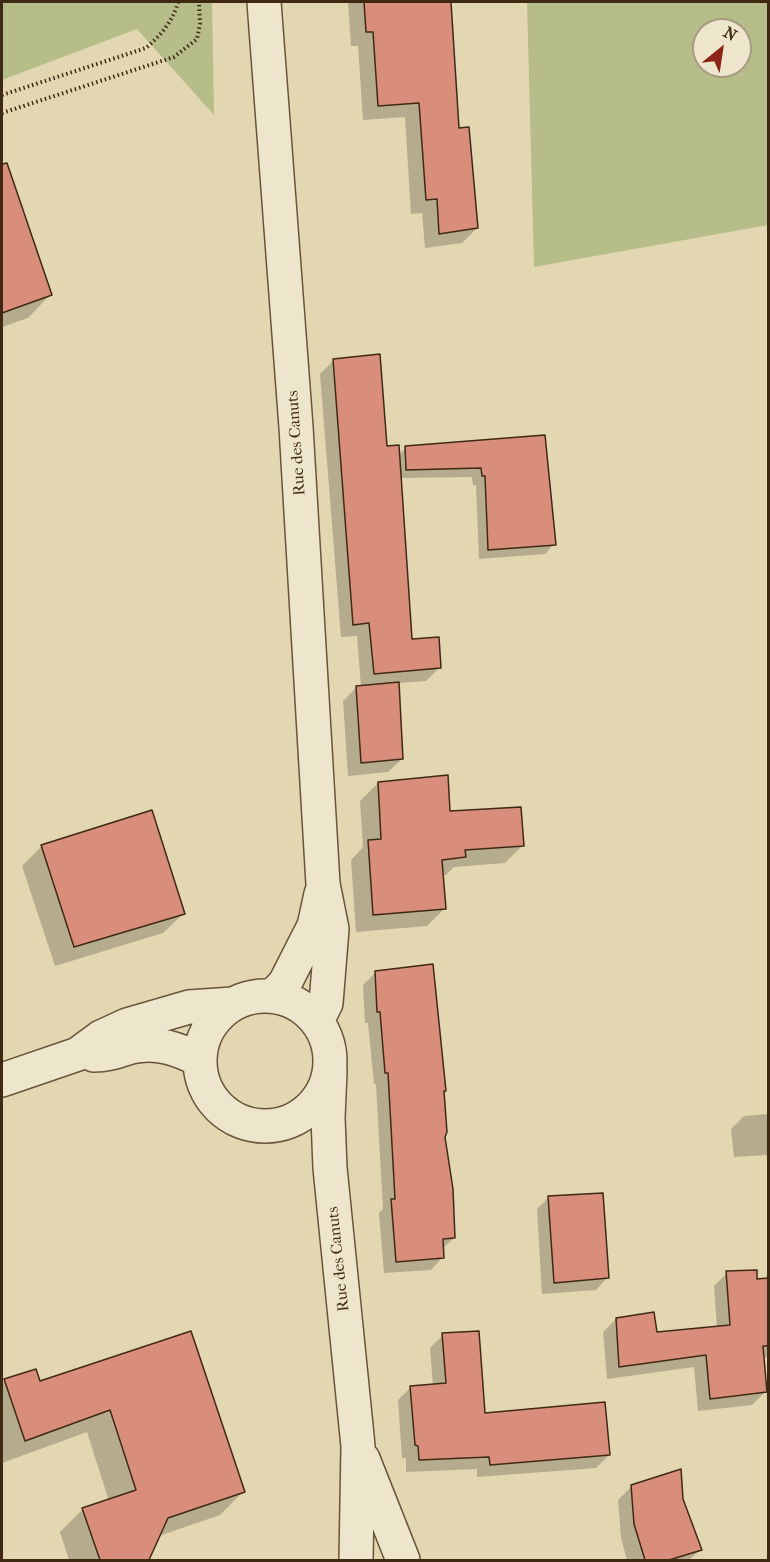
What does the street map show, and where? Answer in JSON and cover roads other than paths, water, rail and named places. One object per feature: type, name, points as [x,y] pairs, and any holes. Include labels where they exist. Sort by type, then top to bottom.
[{"type":"street","name":"Rue des Canuts","points":[[264,2],[296,427],[323,884],[332,929],[326,1003],[317,1021]]},
{"type":"street","name":"Rue des Canuts","points":[[273,996],[285,983],[314,926],[323,884]]},
{"type":"street","points":[[2,1080],[78,1054],[101,1037],[127,1025],[189,1007],[233,1004],[259,996],[273,996],[304,1009],[317,1021],[326,1036],[330,1053],[330,1071],[320,1098],[302,1115],[286,1123],[269,1126],[251,1124],[235,1118],[220,1108],[206,1086],[202,1077],[200,1060],[202,1043],[219,1014],[233,1004]]},
{"type":"street","points":[[78,1054],[107,1055],[135,1046],[157,1046],[175,1048],[200,1060]]},
{"type":"street","name":"Rue des Canuts","points":[[330,1071],[328,1118],[330,1168],[358,1446],[356,1560]]},
{"type":"street","name":"Rue des Canuts","points":[[358,1446],[403,1560]]}]
